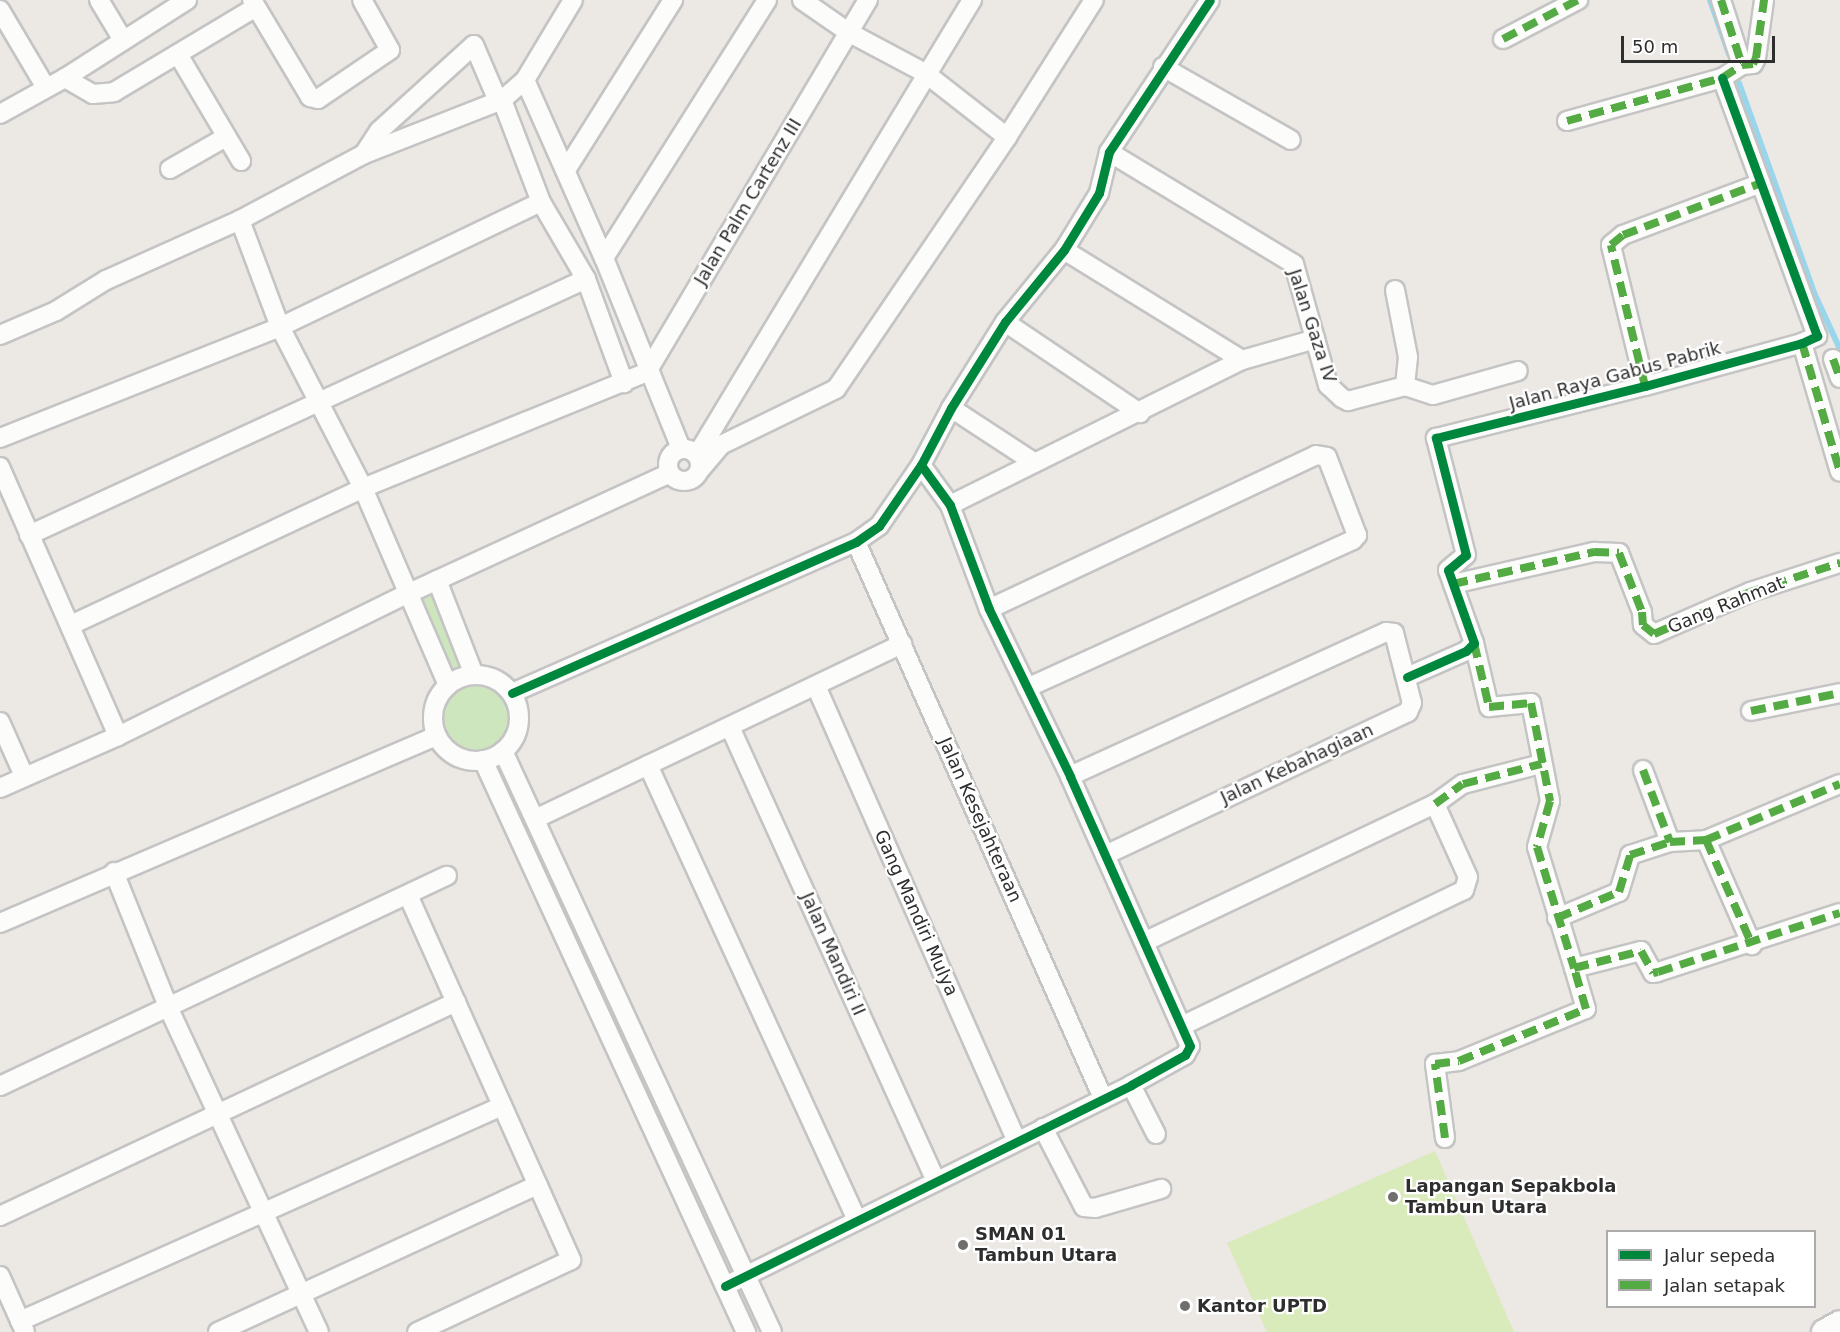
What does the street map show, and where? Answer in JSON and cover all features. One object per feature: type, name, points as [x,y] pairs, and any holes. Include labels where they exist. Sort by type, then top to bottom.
[{"type":"street","points":[[99,0],[123,40]]},
{"type":"street","points":[[0,114],[45,86],[65,78],[187,0]]},
{"type":"street","points":[[65,78],[93,94],[114,92],[179,56],[254,4],[310,97],[318,99],[390,50],[362,0]]},
{"type":"street","points":[[0,335],[56,311],[106,280],[240,220],[364,154],[500,101],[525,80],[573,0]]},
{"type":"street","points":[[566,170],[673,0]]},
{"type":"street","points":[[604,258],[767,0]]},
{"type":"street","points":[[802,0],[848,32],[925,73],[1007,137]]},
{"type":"street","name":"Jalan Palm Cartenz III","points":[[647,372],[868,0]]},
{"type":"street","points":[[670,473],[684,481],[692,458],[925,73],[972,0]]},
{"type":"street","points":[[670,473],[672,454],[692,458],[836,389],[1007,137],[1094,0]]},
{"type":"street","points":[[512,693],[856,542],[884,521],[921,465],[951,408],[1005,322],[1064,250],[1099,193],[1109,152],[1209,0]]},
{"type":"street","points":[[1503,39],[1578,0]]},
{"type":"street","points":[[1721,0],[1742,65]]},
{"type":"street","points":[[1567,121],[1722,78],[1742,65],[1753,64],[1756,58],[1764,0]]},
{"type":"street","points":[[0,10],[45,86]]},
{"type":"street","points":[[364,154],[379,130],[474,45],[542,202],[586,279],[624,383]]},
{"type":"street","points":[[179,56],[241,161]]},
{"type":"street","points":[[1163,67],[1291,140]]},
{"type":"street","points":[[1722,78],[1817,336],[1802,343],[1840,472]]},
{"type":"street","points":[[525,80],[604,258],[647,372],[692,458]]},
{"type":"street","points":[[170,169],[226,137]]},
{"type":"street","name":"Jalan Gaza IV","points":[[1109,152],[1294,264],[1328,385],[1348,401],[1405,386]]},
{"type":"street","points":[[1645,386],[1611,245],[1623,235],[1761,183]]},
{"type":"street","points":[[0,438],[280,327],[542,202]]},
{"type":"street","points":[[240,220],[280,327],[321,402],[363,488],[448,685]]},
{"type":"street","points":[[1064,250],[1242,360]]},
{"type":"street","points":[[29,535],[586,279]]},
{"type":"street","points":[[1395,290],[1408,357],[1405,386],[1433,395],[1518,371]]},
{"type":"street","points":[[1005,322],[1140,413]]},
{"type":"street","points":[[950,505],[1140,413],[1242,360],[1315,339]]},
{"type":"street","name":"Jalan Raya Gabus Pabrik","points":[[1453,584],[1449,570],[1466,555],[1436,438],[1645,386],[1802,343]]},
{"type":"street","points":[[1833,358],[1840,378]]},
{"type":"street","points":[[71,625],[363,488],[647,372]]},
{"type":"street","points":[[951,408],[1035,463]]},
{"type":"street","points":[[989,609],[1316,454],[1327,457],[1357,535],[1353,540],[1027,688]]},
{"type":"street","points":[[725,1286],[1131,1085],[1188,1051],[1191,1043],[1070,776],[989,609],[950,505],[921,465]]},
{"type":"street","points":[[0,467],[118,736]]},
{"type":"street","points":[[0,788],[118,736],[407,594],[670,473]]},
{"type":"street","name":"Jalan Kesejahteraan","points":[[856,542],[1103,1098]]},
{"type":"street","name":"Gang Rahmat","points":[[1453,584],[1609,551],[1618,553],[1642,612],[1643,626],[1654,634],[1750,592],[1840,564]]},
{"type":"street","points":[[437,580],[474,675]]},
{"type":"street","points":[[1445,1138],[1436,1064],[1459,1061],[1586,1009],[1537,847],[1550,801],[1531,703],[1489,707],[1474,642],[1453,584]]},
{"type":"street","name":"Jalan Kebahagiaan","points":[[1070,776],[1386,632],[1394,633],[1412,703],[1408,712],[1105,855]]},
{"type":"street","points":[[1407,677],[1466,651],[1474,642]]},
{"type":"street","points":[[535,819],[902,644]]},
{"type":"street","points":[[474,675],[501,683],[512,693],[519,706],[516,735],[503,751],[483,760],[456,756],[436,736],[434,709],[448,685],[474,675]]},
{"type":"street","name":"Gang Mandiri Mulya","points":[[816,686],[1017,1141]]},
{"type":"street","points":[[1751,711],[1840,693]]},
{"type":"street","points":[[0,722],[24,776]]},
{"type":"street","name":"Jalan Mandiri II","points":[[730,727],[936,1181]]},
{"type":"street","points":[[0,923],[114,872],[436,736]]},
{"type":"street","points":[[503,751],[772,1332]]},
{"type":"street","points":[[483,760],[746,1332]]},
{"type":"street","points":[[1144,942],[1435,804],[1463,784],[1541,764]]},
{"type":"street","points":[[648,765],[857,1220]]},
{"type":"street","points":[[1643,770],[1670,842]]},
{"type":"street","points":[[1557,918],[1619,892],[1630,855],[1670,842],[1706,840],[1840,784]]},
{"type":"street","points":[[1183,1024],[1464,890],[1468,877],[1435,804]]},
{"type":"street","points":[[1706,840],[1752,945]]},
{"type":"street","points":[[114,872],[169,1009],[319,1332]]},
{"type":"street","points":[[0,1086],[169,1009],[447,876]]},
{"type":"street","points":[[408,894],[538,1185],[570,1263],[417,1332]]},
{"type":"street","points":[[1574,968],[1641,951],[1653,973],[1752,945],[1840,913]]},
{"type":"street","points":[[0,1216],[218,1111],[456,1002]]},
{"type":"street","points":[[611,1036],[632,1028]]},
{"type":"street","points":[[1131,1085],[1156,1134]]},
{"type":"street","points":[[0,1276],[23,1326],[264,1212],[502,1106]]},
{"type":"street","points":[[1043,1128],[1084,1207],[1095,1208],[1161,1189]]},
{"type":"street","points":[[218,1332],[538,1185]]},
{"type":"street","points":[[1824,1332],[1840,1323]]},
{"type":"green space","points":[[437,580],[474,675],[503,684],[519,706],[516,735],[508,747],[483,760],[456,756],[436,736],[434,709],[448,685],[407,594]]},
{"type":"green space","name":"Lapangan Sepakbola Tambun Utara","points":[[1435,1151],[1514,1332],[1267,1332],[1227,1243]]},
{"type":"waterway","points":[[1710,0],[1729,54]]},
{"type":"waterway","points":[[1739,83],[1815,295],[1840,349]]},
{"type":"marked path","points":[[1503,39],[1578,0]]},
{"type":"marked path","points":[[1721,0],[1742,65]]},
{"type":"marked path","points":[[1742,65],[1753,64],[1756,58],[1764,0]]},
{"type":"marked path","points":[[1567,121],[1722,78],[1742,65]]},
{"type":"marked path","points":[[1645,386],[1611,245],[1623,235],[1761,183]]},
{"type":"marked path","points":[[1799,344],[1802,343],[1840,472]]},
{"type":"marked path","points":[[1833,359],[1840,378]]},
{"type":"marked path","points":[[1453,584],[1594,552],[1619,553],[1642,612],[1643,625],[1654,634],[1750,592],[1840,563]]},
{"type":"marked path","points":[[1474,643],[1489,707],[1531,703],[1550,801],[1537,847],[1574,968]]},
{"type":"marked path","points":[[1751,711],[1840,693]]},
{"type":"marked path","points":[[1435,804],[1463,784],[1541,764]]},
{"type":"marked path","points":[[1643,770],[1670,842]]},
{"type":"marked path","points":[[1557,918],[1619,892],[1630,855],[1670,842],[1706,840],[1840,784]]},
{"type":"marked path","points":[[1706,840],[1752,945]]},
{"type":"marked path","points":[[1445,1138],[1435,1064],[1459,1061],[1586,1009],[1574,968],[1641,951],[1653,973],[1658,972],[1840,913]]},
{"type":"cycle path","points":[[512,693],[856,542],[879,526],[921,465],[951,408],[1005,322],[1064,250],[1099,193],[1109,152],[1210,0]]},
{"type":"cycle path","points":[[1407,677],[1466,651],[1474,643],[1448,570],[1466,555],[1436,438],[1645,386],[1802,343],[1817,336],[1722,78]]},
{"type":"cycle path","points":[[725,1286],[1131,1085],[1185,1055],[1190,1046],[1070,776],[989,609],[950,505],[921,465]]},
{"type":"place","name":"Lapangan Sepakbola Tambun Utara","points":[[1393,1197]]},
{"type":"place","name":"SMAN 01 Tambun Utara","points":[[963,1245]]},
{"type":"place","name":"Kantor UPTD","points":[[1185,1306]]}]
